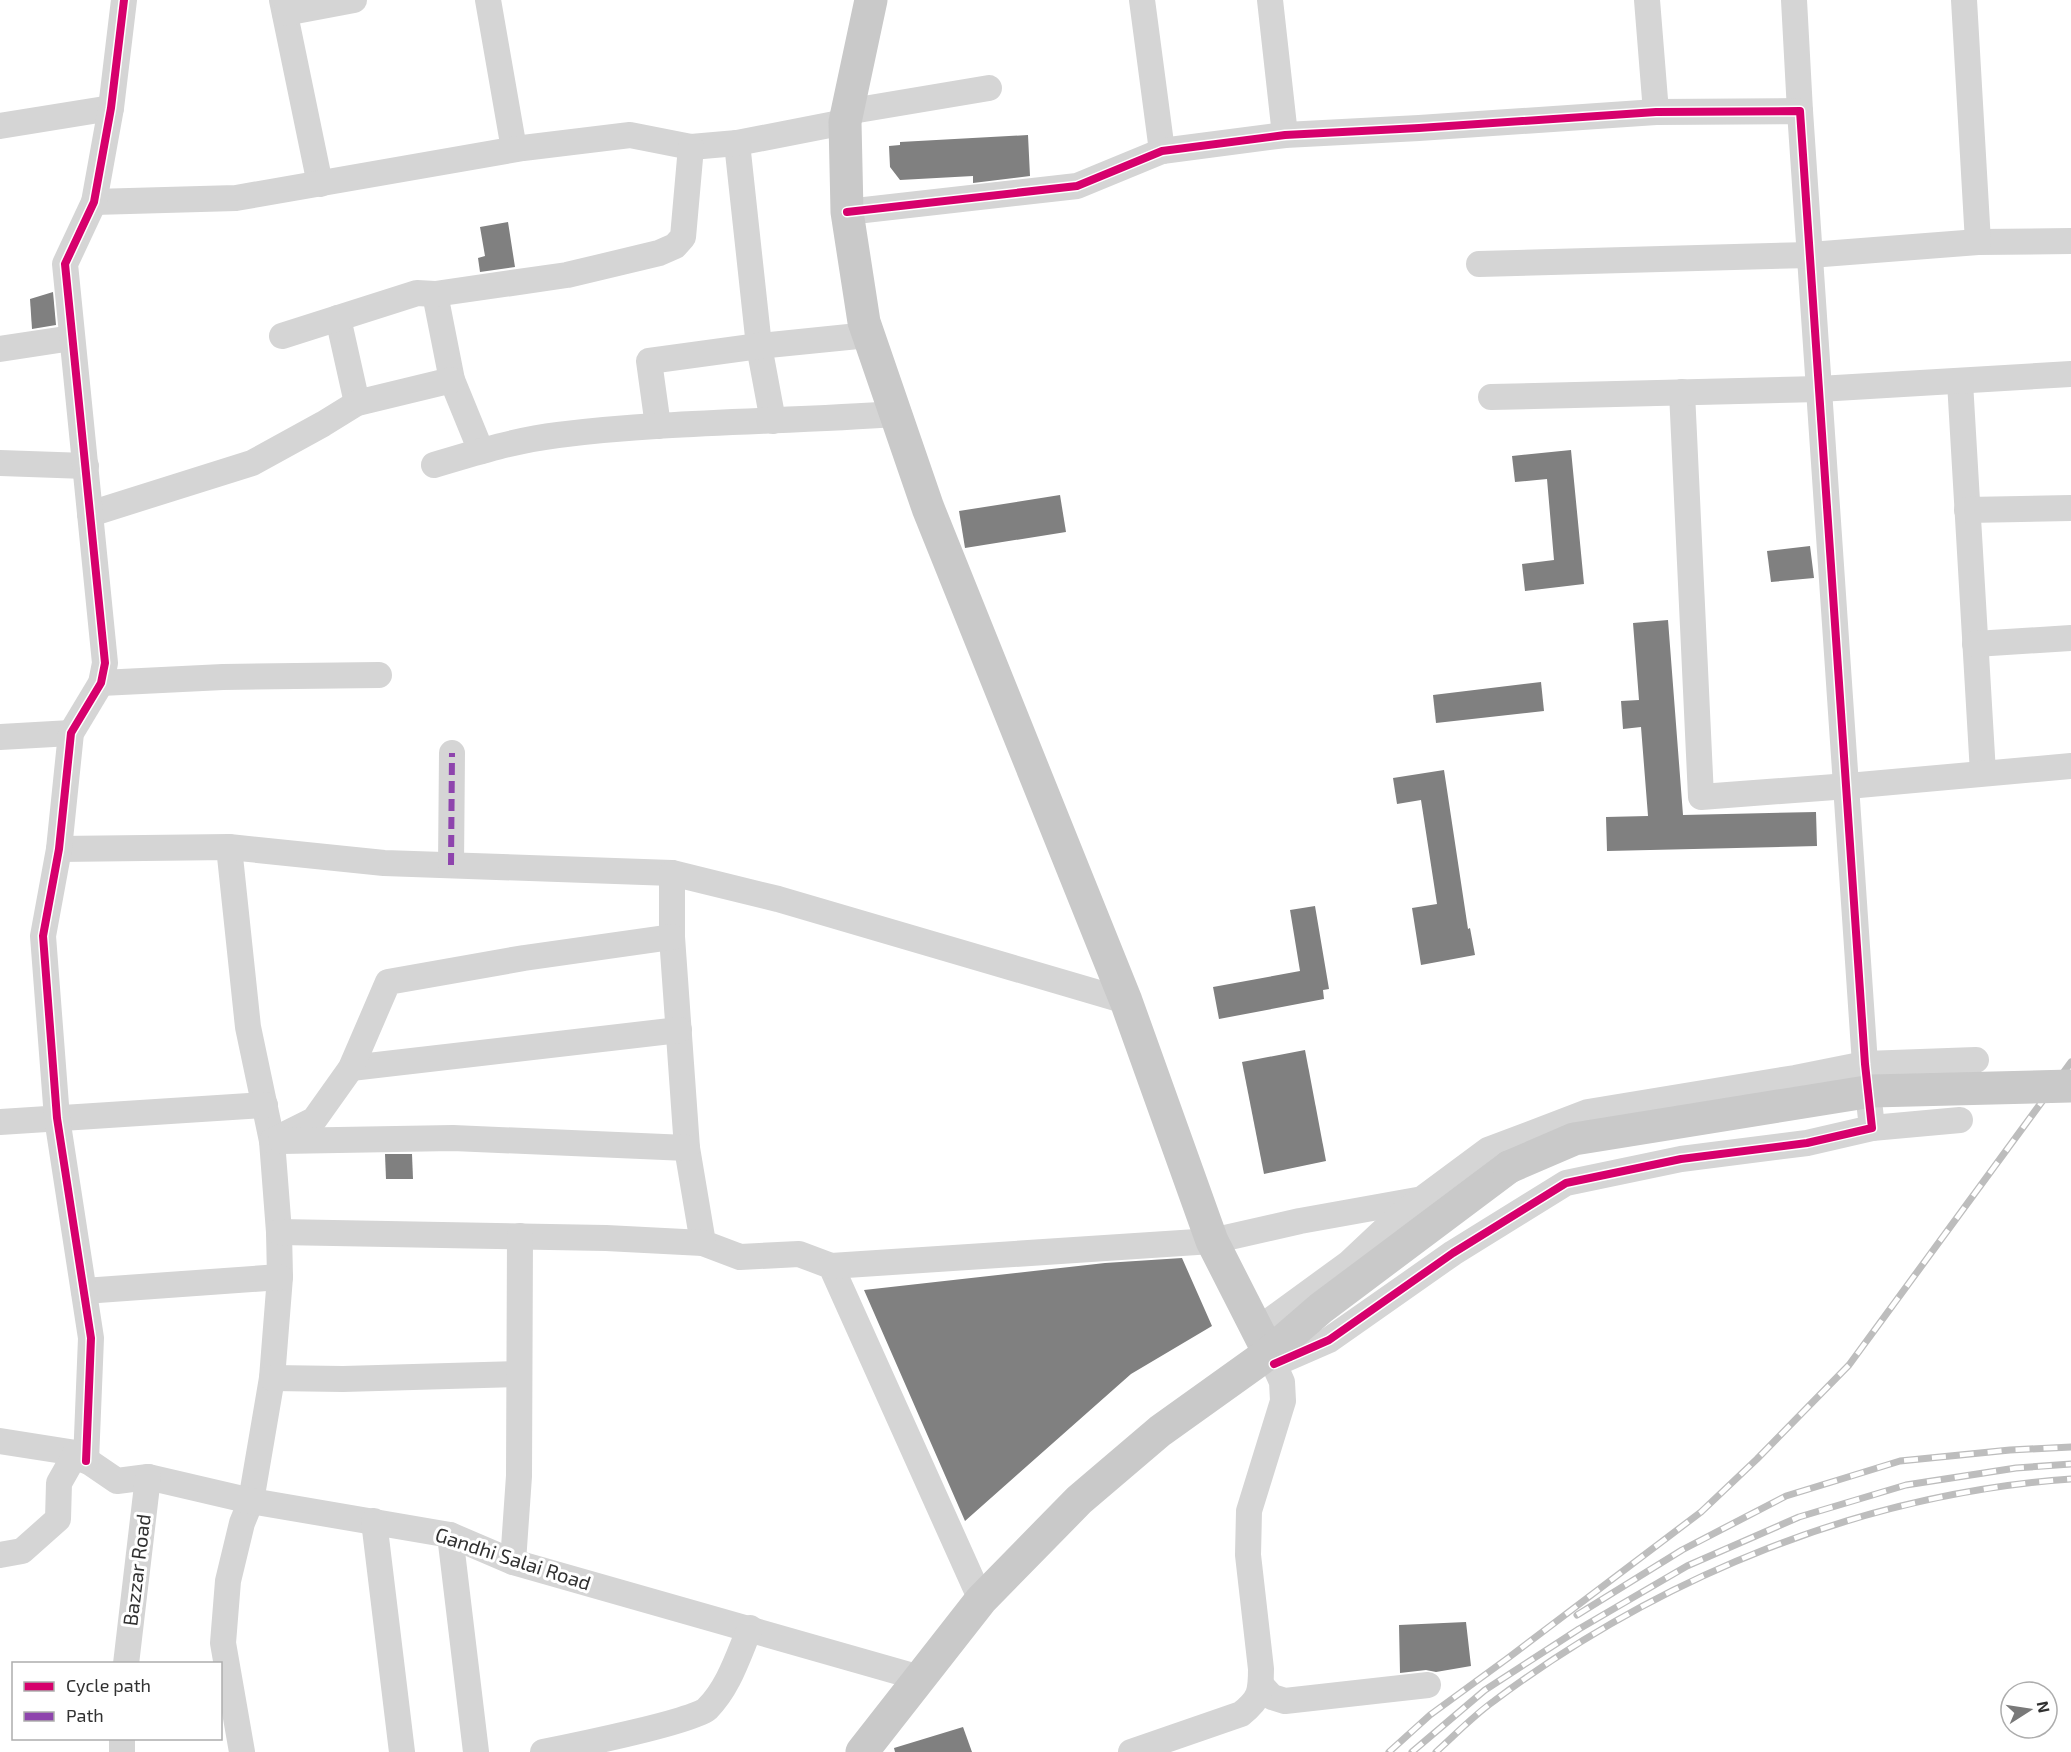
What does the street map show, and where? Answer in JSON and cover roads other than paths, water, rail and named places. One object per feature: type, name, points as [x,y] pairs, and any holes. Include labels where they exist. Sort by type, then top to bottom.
[{"type":"main road","points":[[871,0],[845,117],[847,212],[864,322],[928,508],[1126,1001],[1212,1241],[1267,1349]]},
{"type":"main road","points":[[862,1752],[981,1600],[1079,1500],[1160,1431],[1509,1167],[1574,1139],[1872,1091],[2071,1086]]},
{"type":"street","points":[[0,1555],[22,1551],[58,1519],[59,1483],[81,1457],[91,1338],[57,1118],[43,936],[59,849],[71,733],[101,683],[105,663],[65,264],[93,202],[111,108],[124,0]]},
{"type":"street","points":[[320,184],[284,6],[354,0]]},
{"type":"street","points":[[488,0],[514,149]]},
{"type":"street","points":[[1142,0],[1162,151]]},
{"type":"street","points":[[1270,0],[1285,135]]},
{"type":"street","points":[[1647,0],[1656,112]]},
{"type":"street","points":[[1794,0],[1865,1064],[1872,1128]]},
{"type":"street","points":[[1964,0],[1978,242]]},
{"type":"street","points":[[93,202],[236,198],[514,149],[630,135],[692,147],[737,143],[845,117],[989,88]]},
{"type":"street","points":[[0,126],[111,108]]},
{"type":"street","points":[[847,212],[1077,186],[1162,151],[1285,135],[1656,112],[1800,111]]},
{"type":"street","points":[[737,143],[759,346],[773,421]]},
{"type":"street","points":[[282,336],[417,293],[435,294],[567,275],[659,254],[675,246],[683,237],[692,147]]},
{"type":"street","points":[[1479,264],[1810,255],[1978,242],[2071,241]]},
{"type":"street","points":[[435,294],[452,381],[481,451]]},
{"type":"street","points":[[338,318],[357,403]]},
{"type":"street","points":[[658,426],[649,361],[759,346],[868,335]]},
{"type":"street","points":[[0,349],[72,338]]},
{"type":"street","points":[[1491,397],[1820,389],[2071,374]]},
{"type":"street","points":[[90,514],[252,463],[357,403],[452,381]]},
{"type":"street","points":[[1960,382],[1983,773]]},
{"type":"street","points":[[1682,392],[1701,797],[2071,766]]},
{"type":"street","points":[[434,465],[481,451],[556,435],[658,426],[895,414]]},
{"type":"street","points":[[0,463],[86,466]]},
{"type":"street","points":[[1967,510],[2071,508]]},
{"type":"street","points":[[1975,644],[2071,638]]},
{"type":"street","points":[[101,683],[223,677],[379,675]]},
{"type":"street","points":[[0,737],[71,733]]},
{"type":"street","points":[[451,865],[452,753]]},
{"type":"street","points":[[59,849],[229,847],[384,863],[672,873],[790,902],[1126,1001]]},
{"type":"street","points":[[229,847],[248,1028],[272,1141],[280,1277],[272,1378],[251,1501],[242,1523],[228,1581],[223,1643],[242,1752]]},
{"type":"street","points":[[672,873],[672,937],[687,1148],[703,1243]]},
{"type":"street","points":[[272,1141],[314,1120],[351,1068],[388,982],[524,958],[672,937]]},
{"type":"street","points":[[351,1068],[679,1030]]},
{"type":"street","points":[[1267,1349],[1349,1263],[1399,1216],[1488,1150],[1588,1112],[1795,1078],[1865,1064],[1976,1060]]},
{"type":"street","points":[[0,1122],[265,1105]]},
{"type":"street","points":[[1267,1349],[1329,1340],[1453,1253],[1566,1183],[1681,1160],[1807,1143],[1872,1128],[1960,1120]]},
{"type":"street","points":[[272,1141],[453,1138],[687,1148]]},
{"type":"street","points":[[279,1232],[606,1238],[703,1243],[740,1257],[799,1254],[831,1266],[1212,1241],[1300,1221],[1421,1199]]},
{"type":"street","points":[[513,1562],[519,1476],[520,1236]]},
{"type":"street","points":[[831,1266],[981,1600]]},
{"type":"street","points":[[84,1291],[280,1277]]},
{"type":"street","points":[[1131,1752],[1163,1747],[1242,1714],[1256,1702],[1261,1685],[1261,1669],[1248,1555],[1249,1511],[1283,1401],[1282,1382],[1267,1349]]},
{"type":"street","points":[[272,1378],[343,1379],[518,1374]]},
{"type":"street","name":"Gandhi Salai Road","points":[[0,1441],[81,1457],[117,1481],[148,1477],[251,1501],[450,1534],[513,1562],[920,1678]]},
{"type":"street","name":"Bazzar Road","points":[[126,1662],[148,1477]]},
{"type":"street","points":[[374,1521],[402,1752]]},
{"type":"street","points":[[450,1534],[476,1752]]},
{"type":"street","points":[[543,1752],[664,1724],[706,1711],[726,1684],[750,1629]]},
{"type":"street","points":[[1261,1685],[1272,1697],[1285,1701],[1428,1685]]},
{"type":"railway","points":[[1389,1752],[1430,1715],[1701,1512],[1757,1459],[1849,1365],[2071,1062]]},
{"type":"railway","points":[[1577,1615],[1682,1550],[1786,1496],[1900,1461],[2010,1450],[2071,1447]]},
{"type":"railway","points":[[1412,1752],[1485,1690],[1579,1629],[1687,1566],[1799,1517],[1906,1485],[2016,1468],[2071,1464]]},
{"type":"railway","points":[[1436,1752],[1486,1707],[1558,1656],[1625,1616],[1695,1580],[1767,1549],[1841,1523],[1916,1502],[1993,1488],[2071,1479]]}]
